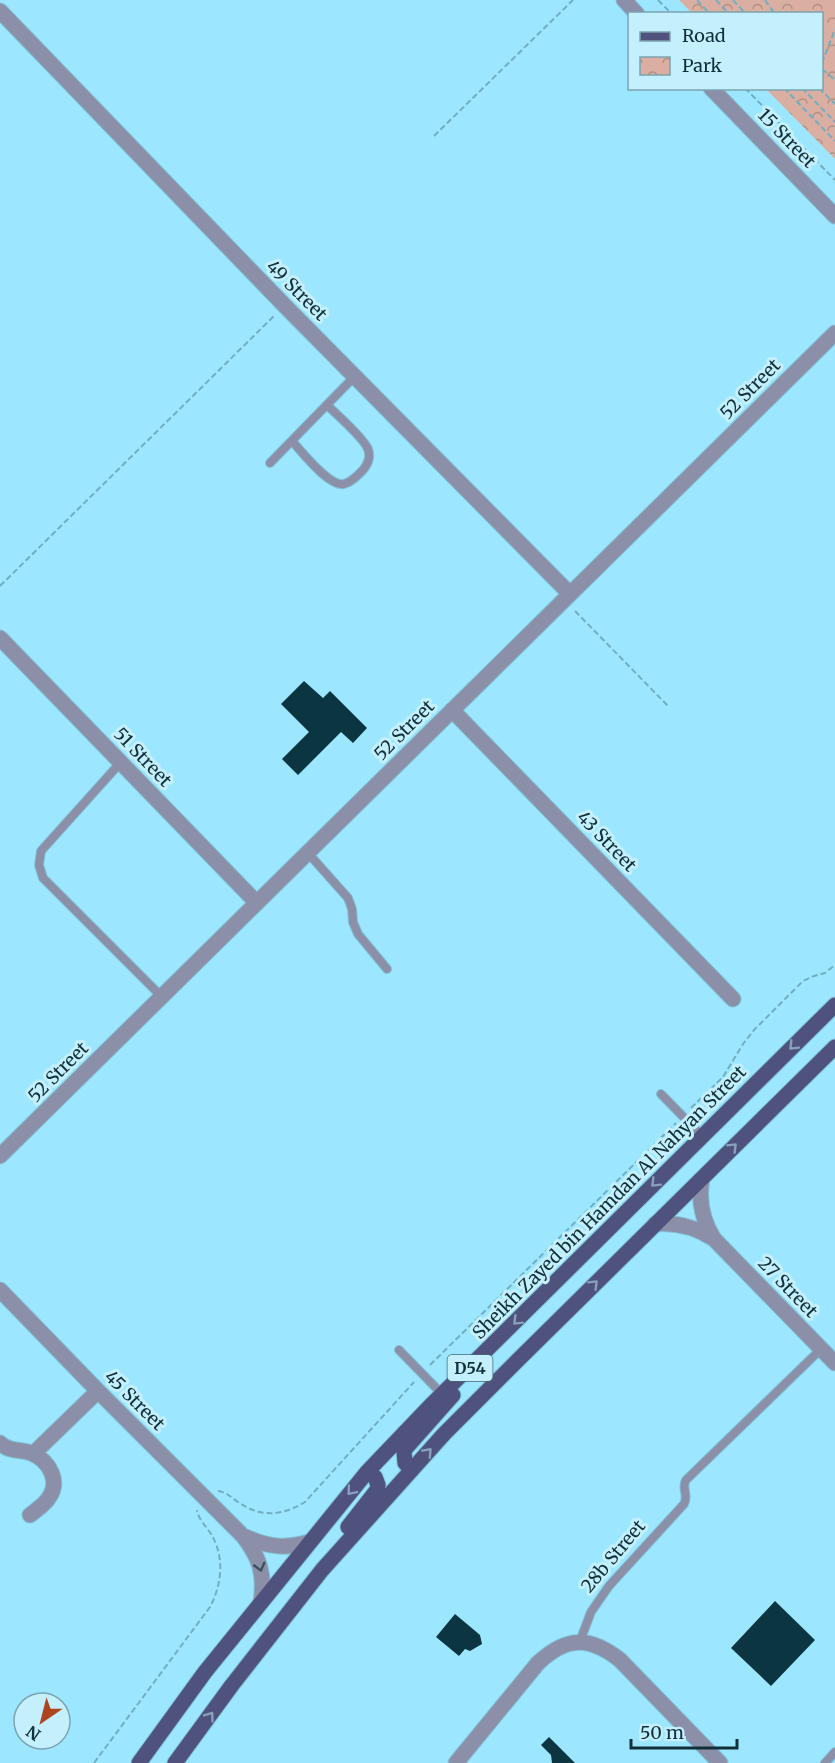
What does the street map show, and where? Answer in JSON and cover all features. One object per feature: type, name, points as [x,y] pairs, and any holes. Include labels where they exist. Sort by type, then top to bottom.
[{"type":"main road","name":"Sheikh Zayed bin Hamdan Al Nahyan Street","points":[[139,1763],[205,1672],[367,1472],[442,1394],[835,1005]]},
{"type":"main road","name":"D54","points":[[176,1763],[232,1685],[322,1570],[412,1470],[518,1360],[835,1047]]},
{"type":"main road","points":[[412,1470],[407,1467],[403,1458],[406,1448],[448,1401],[468,1370]]},
{"type":"main road","points":[[322,1570],[343,1533],[377,1490],[375,1477],[367,1472]]},
{"type":"street","points":[[624,0],[635,12]]},
{"type":"street","name":"49 Street","points":[[0,11],[567,597]]},
{"type":"street","name":"15 Street","points":[[713,90],[835,216]]},
{"type":"street","name":"52 Street","points":[[0,1156],[835,333]]},
{"type":"street","name":"51 Street","points":[[0,638],[257,903]]},
{"type":"street","name":"43 Street","points":[[452,710],[733,999]]},
{"type":"street","name":"27 Street","points":[[702,1179],[701,1210],[714,1239],[835,1363]]},
{"type":"street","name":"27 Street","points":[[655,1224],[686,1225],[714,1239]]},
{"type":"street","name":"45 Street","points":[[0,1290],[243,1536],[254,1550],[261,1566],[263,1584],[261,1602]]},
{"type":"street","points":[[33,1454],[98,1391]]},
{"type":"street","points":[[0,1443],[10,1450],[24,1451],[41,1458],[48,1465],[52,1474],[52,1493],[47,1501],[30,1515]]},
{"type":"street","name":"45 Street","points":[[243,1536],[276,1547],[293,1547],[309,1542]]},
{"type":"street","points":[[456,1763],[537,1663],[552,1651],[580,1641],[601,1648],[620,1660],[720,1763]]},
{"type":"lane","points":[[270,464],[355,376]]},
{"type":"lane","points":[[291,441],[326,477],[335,483],[350,482],[363,470],[369,460],[368,448],[327,405]]},
{"type":"lane","points":[[121,762],[41,851],[39,865],[43,878],[162,997]]},
{"type":"lane","points":[[308,853],[348,898],[358,934],[387,969]]},
{"type":"lane","points":[[661,1094],[702,1136]]},
{"type":"lane","name":"28b Street","points":[[580,1641],[591,1612],[609,1586],[684,1504],[686,1498],[683,1486],[686,1480],[821,1349]]},
{"type":"lane","points":[[399,1350],[442,1394]]},
{"type":"lane","points":[[825,1763],[835,1752]]},
{"type":"path","points":[[434,136],[573,0]]},
{"type":"path","points":[[658,0],[670,12]]},
{"type":"path","points":[[697,0],[708,12]]},
{"type":"path","points":[[716,0],[727,12]]},
{"type":"path","points":[[733,0],[744,12]]},
{"type":"path","points":[[823,60],[835,29]]},
{"type":"path","points":[[823,70],[835,80]]},
{"type":"path","points":[[747,90],[835,180]]},
{"type":"path","points":[[786,90],[835,141]]},
{"type":"path","points":[[804,90],[835,122]]},
{"type":"path","points":[[821,90],[835,104]]},
{"type":"path","points":[[0,586],[285,306]]},
{"type":"path","points":[[567,597],[669,707]]},
{"type":"path","points":[[94,1763],[216,1596],[220,1560],[213,1537],[197,1515],[198,1505],[213,1491],[219,1490],[249,1509],[263,1513],[278,1513],[305,1502],[422,1374],[723,1077],[743,1044],[762,1022],[803,981],[825,973],[835,965]]},
{"type":"green space","points":[[679,0],[835,0],[835,159],[767,90],[823,90],[823,12],[691,12]]},
{"type":"building","points":[[304,681],[323,698],[330,691],[367,728],[353,743],[341,732],[298,775],[282,759],[309,732],[281,704]]},
{"type":"building","points":[[775,1601],[815,1640],[771,1686],[731,1648]]},
{"type":"building","points":[[455,1614],[480,1635],[482,1644],[470,1651],[465,1649],[459,1656],[436,1637]]},
{"type":"building","points":[[549,1737],[575,1763],[552,1763],[551,1755],[541,1745]]}]
